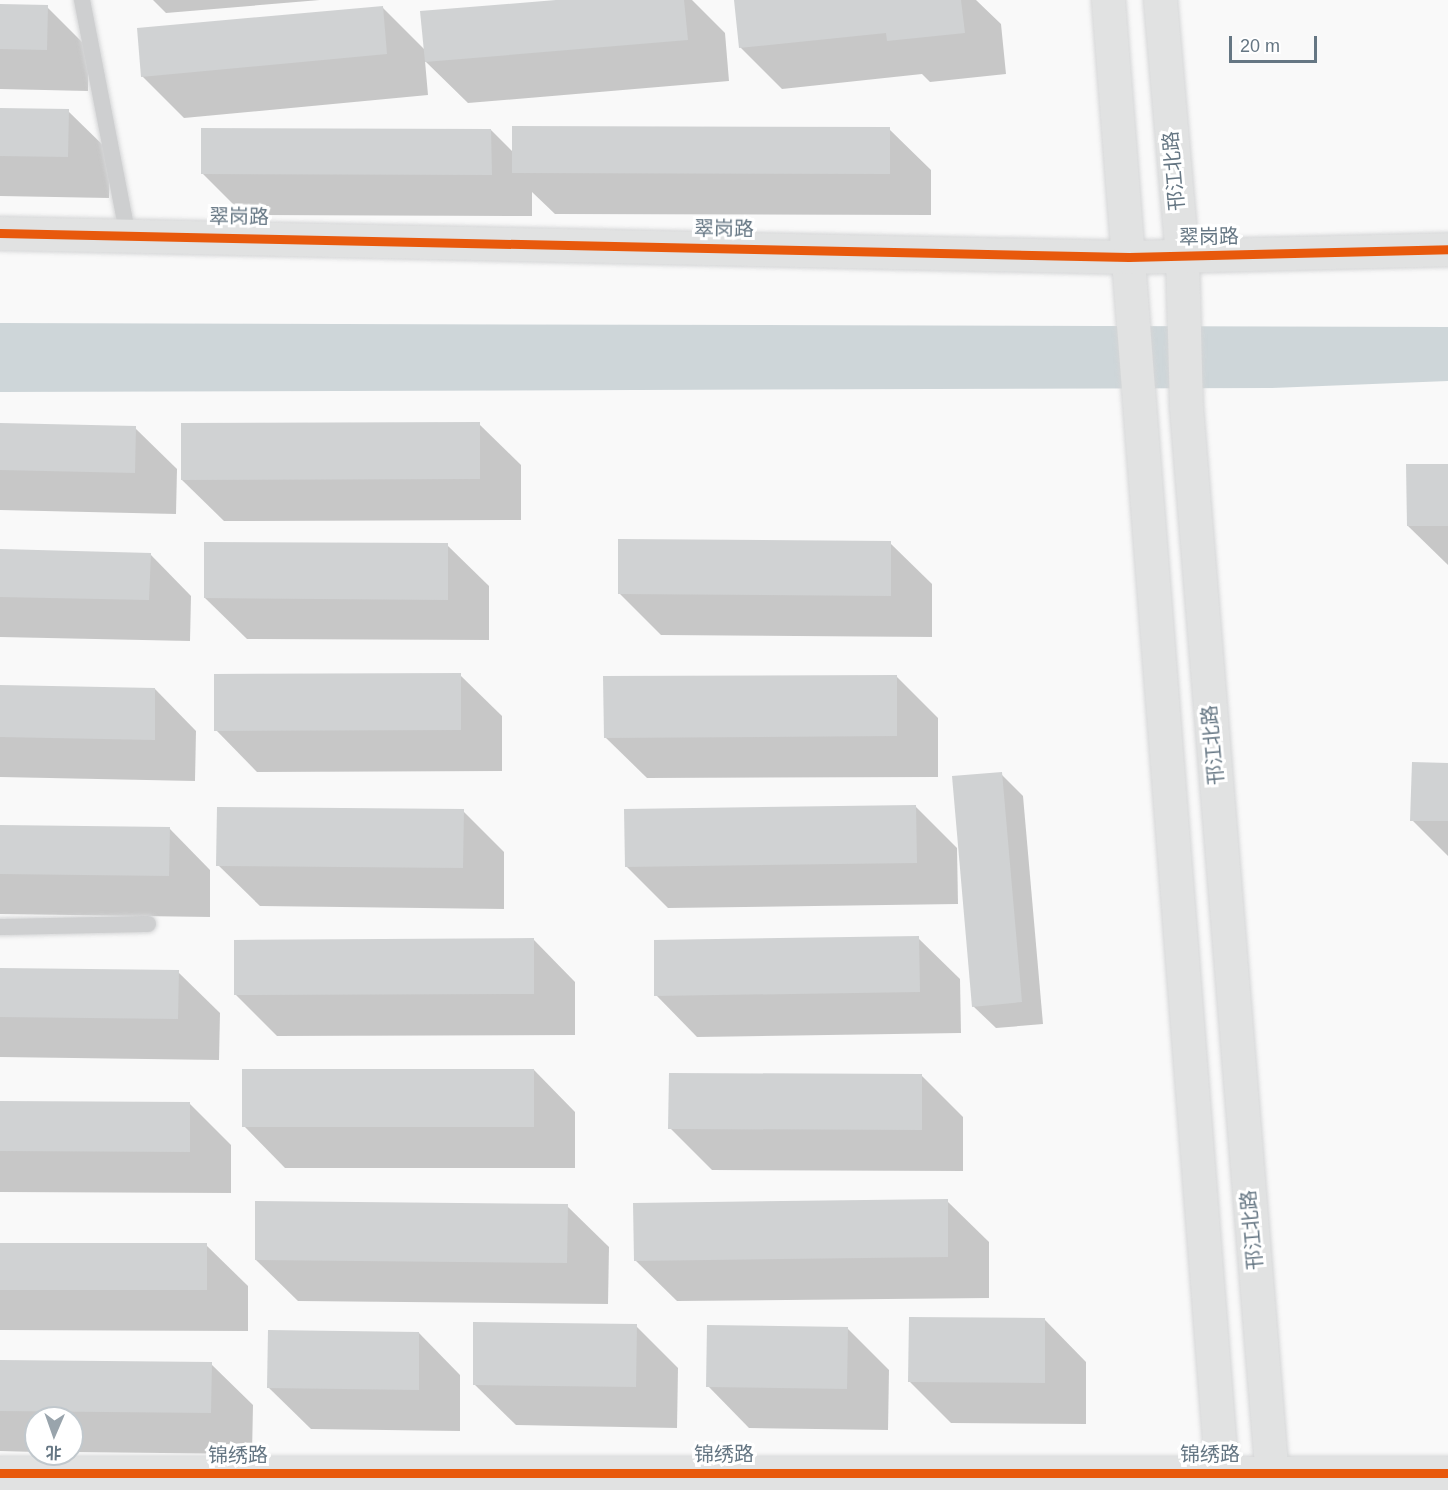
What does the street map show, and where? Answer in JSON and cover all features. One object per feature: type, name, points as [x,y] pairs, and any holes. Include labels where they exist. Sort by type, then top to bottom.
[{"type":"main road","points":[[1108,0],[1222,1481]]},
{"type":"main road","name":"邗江北路","points":[[1160,0],[1182,256],[1186,407],[1272,1481]]},
{"type":"main road","name":"翠岗路","points":[[0,233],[127,232],[1129,257],[1448,249]]},
{"type":"main road","name":"锦绣路","points":[[0,1473],[1272,1481],[1448,1473]]},
{"type":"lane","points":[[82,0],[127,232]]},
{"type":"lane","points":[[0,927],[148,924]]},
{"type":"shaded area","points":[[0,323],[1448,327],[1448,381],[1272,388],[0,392]]},
{"type":"building","points":[[556,0],[684,0],[688,40],[425,62],[420,11]]},
{"type":"building","points":[[734,0],[961,0],[965,33],[887,41],[886,33],[739,48]]},
{"type":"building","points":[[0,4],[48,5],[47,50],[0,49]]},
{"type":"building","points":[[383,6],[387,54],[141,77],[137,28]]},
{"type":"building","points":[[0,108],[69,109],[68,157],[0,156]]},
{"type":"building","points":[[512,126],[890,127],[890,174],[512,173]]},
{"type":"building","points":[[201,128],[491,129],[492,175],[201,174]]},
{"type":"building","points":[[480,422],[480,479],[181,480],[181,423]]},
{"type":"building","points":[[0,423],[136,426],[135,473],[0,470]]},
{"type":"building","points":[[1406,464],[1448,464],[1448,526],[1407,526]]},
{"type":"building","points":[[618,539],[891,541],[891,596],[618,594]]},
{"type":"building","points":[[204,542],[448,543],[448,600],[204,598]]},
{"type":"building","points":[[0,549],[151,553],[149,600],[0,597]]},
{"type":"building","points":[[461,673],[461,730],[214,731],[214,674]]},
{"type":"building","points":[[897,675],[897,736],[604,738],[603,676]]},
{"type":"building","points":[[0,685],[155,688],[155,740],[0,737]]},
{"type":"building","points":[[1412,762],[1448,763],[1448,821],[1410,821]]},
{"type":"building","points":[[1002,772],[1022,1002],[972,1007],[952,776]]},
{"type":"building","points":[[916,805],[917,863],[625,867],[624,809]]},
{"type":"building","points":[[217,807],[464,809],[463,868],[216,866]]},
{"type":"building","points":[[0,825],[170,827],[169,876],[0,874]]},
{"type":"building","points":[[919,936],[920,992],[654,996],[654,940]]},
{"type":"building","points":[[534,938],[534,994],[234,995],[234,940]]},
{"type":"building","points":[[0,968],[179,970],[178,1019],[0,1017]]},
{"type":"building","points":[[242,1069],[534,1069],[534,1127],[242,1127]]},
{"type":"building","points":[[669,1073],[922,1074],[922,1130],[668,1129]]},
{"type":"building","points":[[0,1101],[190,1102],[190,1152],[0,1151]]},
{"type":"building","points":[[948,1199],[948,1257],[634,1261],[633,1203]]},
{"type":"building","points":[[255,1201],[568,1204],[567,1263],[255,1260]]},
{"type":"building","points":[[0,1243],[207,1243],[207,1290],[0,1290]]},
{"type":"building","points":[[909,1317],[1045,1318],[1045,1383],[908,1382]]},
{"type":"building","points":[[473,1322],[637,1324],[636,1387],[473,1385]]},
{"type":"building","points":[[707,1325],[848,1327],[847,1389],[706,1387]]},
{"type":"building","points":[[268,1330],[419,1332],[419,1390],[267,1388]]},
{"type":"building","points":[[0,1360],[212,1362],[211,1413],[84,1412],[84,1406],[24,1406],[24,1411],[0,1411]]},
{"type":"cycle path","points":[[0,233],[1129,257],[1448,249]]},
{"type":"cycle path","points":[[0,1473],[1448,1473]]}]
